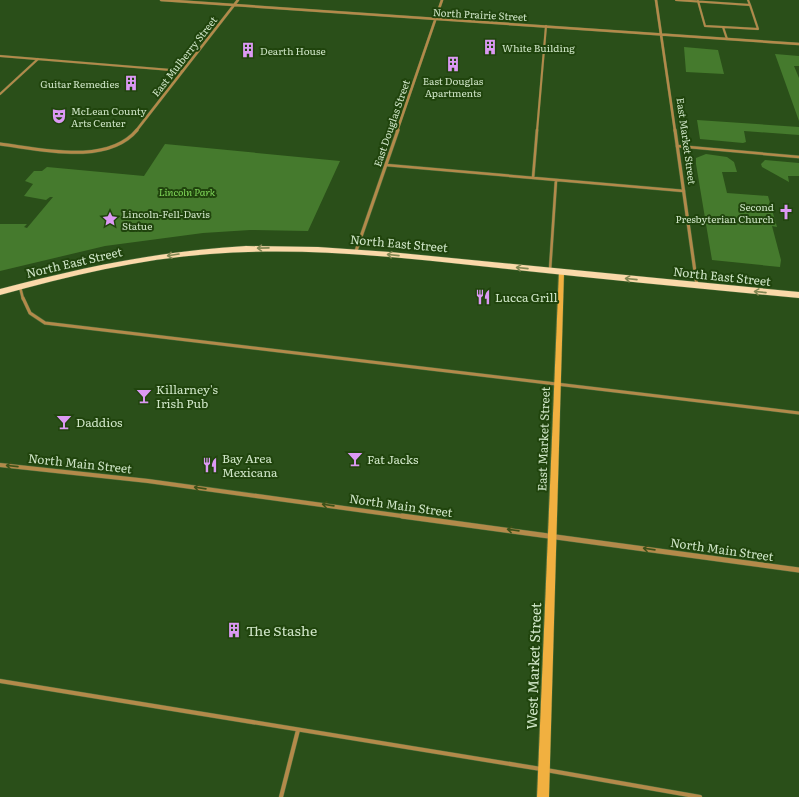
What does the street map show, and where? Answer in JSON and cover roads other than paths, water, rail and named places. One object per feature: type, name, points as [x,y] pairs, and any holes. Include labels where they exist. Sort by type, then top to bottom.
[{"type":"main road","name":"North East Street","points":[[0,292],[106,266],[183,253],[274,248],[356,251],[799,295]]},
{"type":"street","name":"North Prairie Street","points":[[160,0],[799,44]]},
{"type":"street","name":"East Mulberry Street","points":[[0,144],[72,150],[106,150],[119,145],[131,136],[238,0]]},
{"type":"street","name":"East Douglas Street","points":[[356,251],[442,0]]},
{"type":"street","name":"East Market Street","points":[[656,0],[698,286]]},
{"type":"street","name":"East Market Street","points":[[551,536],[561,272]]},
{"type":"street","name":"North Main Street","points":[[0,465],[156,482],[799,570]]},
{"type":"street","name":"West Market Street","points":[[543,797],[551,536]]},
{"type":"lane","points":[[676,0],[750,5]]},
{"type":"lane","points":[[698,1],[705,26],[758,29],[748,0]]},
{"type":"lane","points":[[533,178],[546,26]]},
{"type":"lane","points":[[723,27],[727,39]]},
{"type":"lane","points":[[0,56],[183,71]]},
{"type":"lane","points":[[0,94],[38,59]]},
{"type":"lane","points":[[677,146],[799,157]]},
{"type":"lane","points":[[386,165],[684,191]]},
{"type":"lane","points":[[550,271],[556,180]]},
{"type":"lane","points":[[20,287],[28,312],[35,319],[45,323],[799,414]]},
{"type":"lane","points":[[0,681],[700,797]]},
{"type":"lane","points":[[281,797],[298,730]]},
{"type":"place","name":"White Building","points":[[490,47]]},
{"type":"place","name":"Dearth House","points":[[248,50]]},
{"type":"place","name":"East Douglas Apartments","points":[[453,64]]},
{"type":"place","name":"Guitar Remedies","points":[[131,83]]},
{"type":"place","name":"McLean County Arts Center","points":[[59,116]]},
{"type":"place","name":"Second Presbyterian Church","points":[[786,212]]},
{"type":"place","name":"Lincoln-Fell-Davis Statue","points":[[110,219]]},
{"type":"place","name":"Lucca Grill","points":[[483,297]]},
{"type":"place","name":"Killarney's Irish Pub","points":[[144,396]]},
{"type":"place","name":"Daddios","points":[[64,422]]},
{"type":"place","name":"Fat Jacks","points":[[355,459]]},
{"type":"place","name":"Bay Area Mexicana","points":[[210,465]]},
{"type":"place","name":"The Stashe","points":[[234,630]]},
{"type":"park label","name":"Lincoln Park","points":[[187,191]]}]
